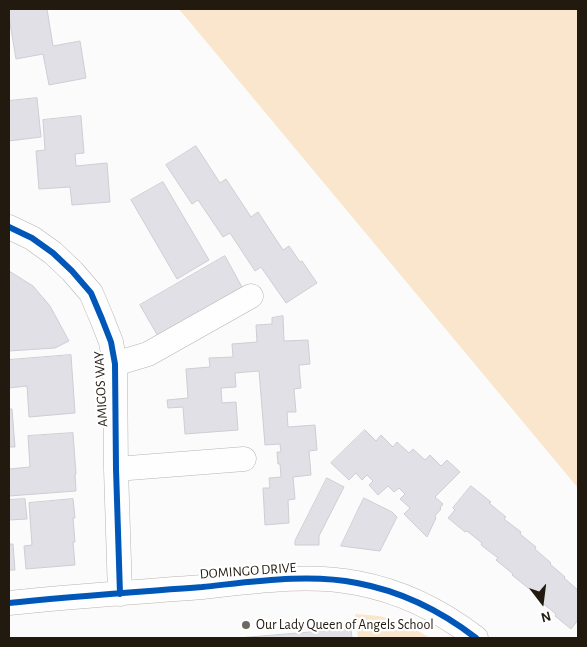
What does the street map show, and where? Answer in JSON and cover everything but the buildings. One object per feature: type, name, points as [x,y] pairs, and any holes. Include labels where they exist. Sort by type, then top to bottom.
[{"type":"street","name":"AMIGOS WAY","points":[[9,227],[32,238],[53,252],[72,271],[91,293],[111,342],[115,364],[120,594]]},
{"type":"street","points":[[115,364],[148,354],[251,296]]},
{"type":"street","points":[[116,469],[244,459]]},
{"type":"street","name":"DOMINGO DRIVE","points":[[9,603],[294,579],[320,579],[357,583],[393,592],[427,606],[458,624],[476,638]]},
{"type":"shaded area","points":[[179,9],[578,9],[578,488]]},
{"type":"shaded area","points":[[355,614],[379,616],[392,620],[413,628],[430,638],[358,638]]},
{"type":"cycle path","points":[[9,227],[32,238],[53,253],[72,271],[91,293],[111,342],[115,364],[120,594]]},
{"type":"cycle path","points":[[9,603],[280,579],[338,580],[389,591],[420,603],[449,619],[476,638]]},
{"type":"place","name":"Our Lady Queen of Angels School","points":[[246,625]]}]
